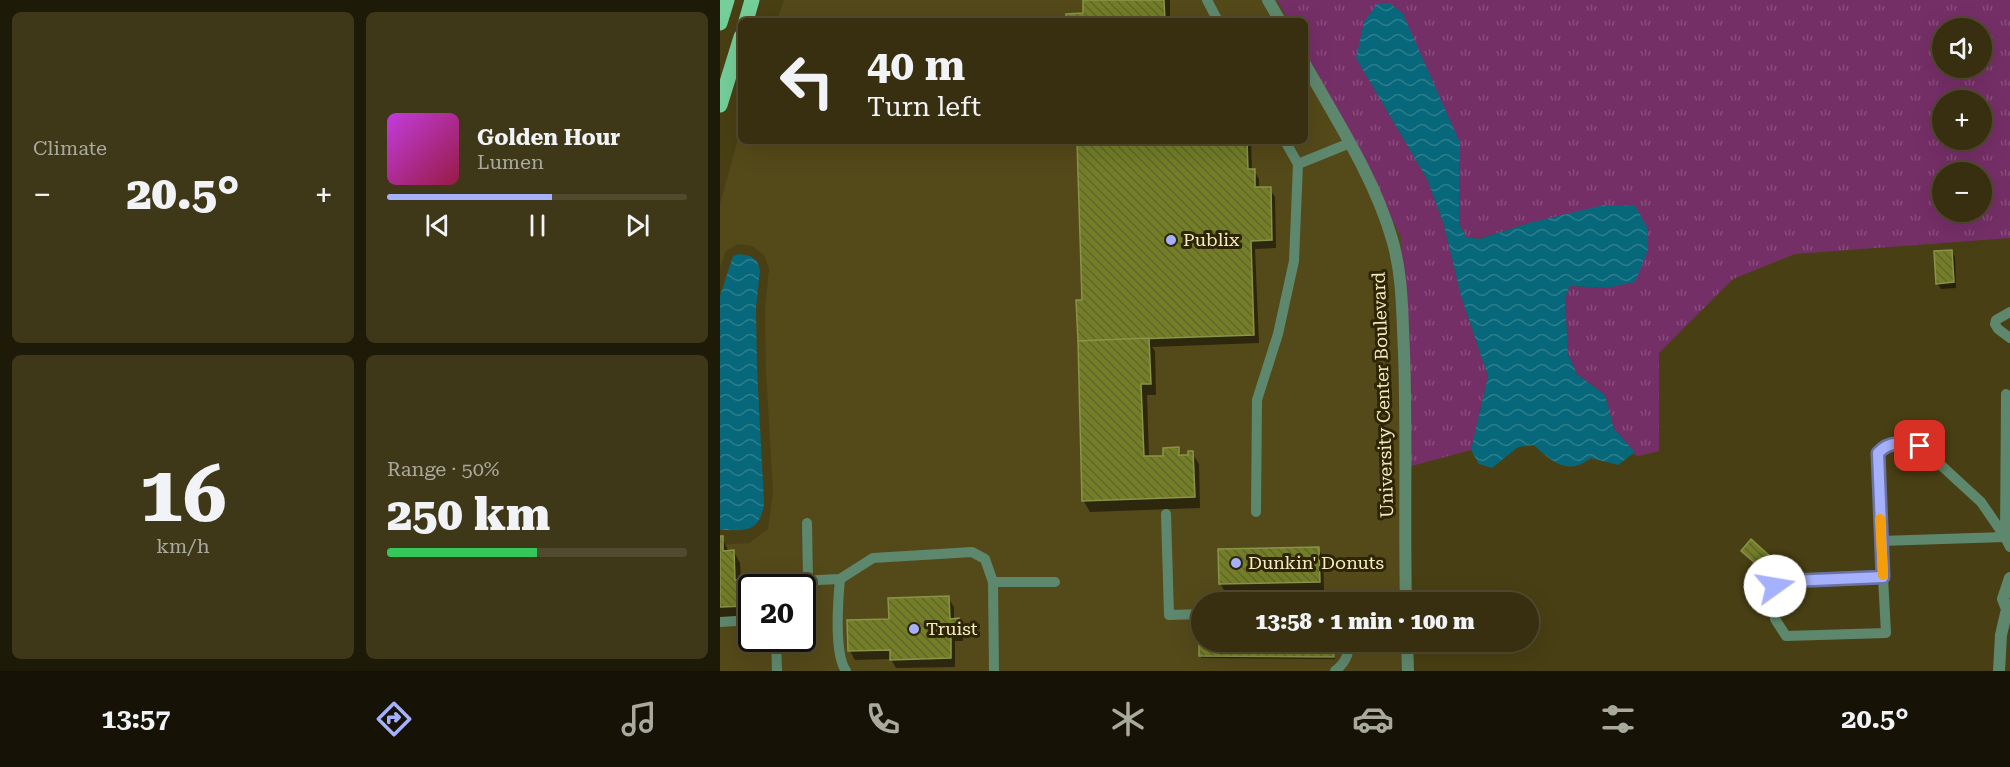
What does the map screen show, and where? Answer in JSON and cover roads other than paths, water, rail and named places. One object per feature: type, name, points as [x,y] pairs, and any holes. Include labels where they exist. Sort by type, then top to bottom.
[{"type":"main road","points":[[720,23],[726,0]]},
{"type":"main road","points":[[747,18],[752,0]]},
{"type":"main road","points":[[720,105],[738,47]]},
{"type":"street","points":[[1268,0],[1278,18]]},
{"type":"street","name":"University Center Boulevard","points":[[1308,69],[1350,143],[1379,202],[1397,261],[1402,304],[1405,378],[1406,592]]},
{"type":"street","points":[[1999,671],[2001,636],[2009,609],[2003,599],[2010,578]]},
{"type":"street","points":[[1407,652],[1408,671]]},
{"type":"lane","points":[[1207,0],[1216,18]]},
{"type":"lane","points":[[1298,164],[1350,143]]},
{"type":"lane","points":[[1256,512],[1257,400],[1278,334],[1294,261],[1298,164],[1287,144]]},
{"type":"lane","points":[[2010,312],[1996,320],[1995,324],[2010,338]]},
{"type":"lane","points":[[2006,394],[2008,542]]},
{"type":"lane","points":[[1883,577],[1790,581],[1775,586],[1776,619],[1786,636],[1886,633],[1883,577],[1880,541],[1878,453],[1884,446],[1900,443],[1920,446],[1981,502],[2008,542]]},
{"type":"lane","points":[[1166,514],[1169,615],[1191,614]]},
{"type":"lane","points":[[807,523],[808,574]]},
{"type":"lane","points":[[1880,541],[2008,542]]},
{"type":"lane","points":[[816,580],[840,579],[873,558],[972,552],[985,559],[993,582],[994,671]]},
{"type":"lane","points":[[840,579],[838,598],[840,659],[846,671]]},
{"type":"lane","points":[[993,582],[1055,582]]},
{"type":"lane","points":[[720,622],[738,621]]},
{"type":"lane","points":[[776,652],[777,671]]},
{"type":"lane","points":[[1335,671],[1346,660],[1349,652]]},
{"type":"water","points":[[1378,3],[1390,3],[1403,14],[1460,143],[1459,224],[1466,237],[1479,239],[1529,223],[1604,205],[1635,206],[1647,227],[1648,250],[1635,282],[1607,288],[1570,286],[1565,298],[1568,354],[1577,374],[1605,395],[1614,429],[1635,452],[1618,465],[1591,458],[1575,466],[1561,465],[1547,457],[1534,445],[1518,447],[1492,468],[1479,464],[1471,450],[1488,376],[1461,296],[1444,225],[1427,179],[1356,58],[1364,22]]},
{"type":"water","points":[[739,254],[750,256],[757,261],[760,270],[756,308],[757,369],[764,504],[759,521],[749,528],[720,530],[720,296],[733,256]]},
{"type":"place","name":"Publix","points":[[1171,240]]},
{"type":"place","name":"Dunkin' Donuts","points":[[1236,563]]},
{"type":"place","name":"Truist","points":[[914,629]]}]
